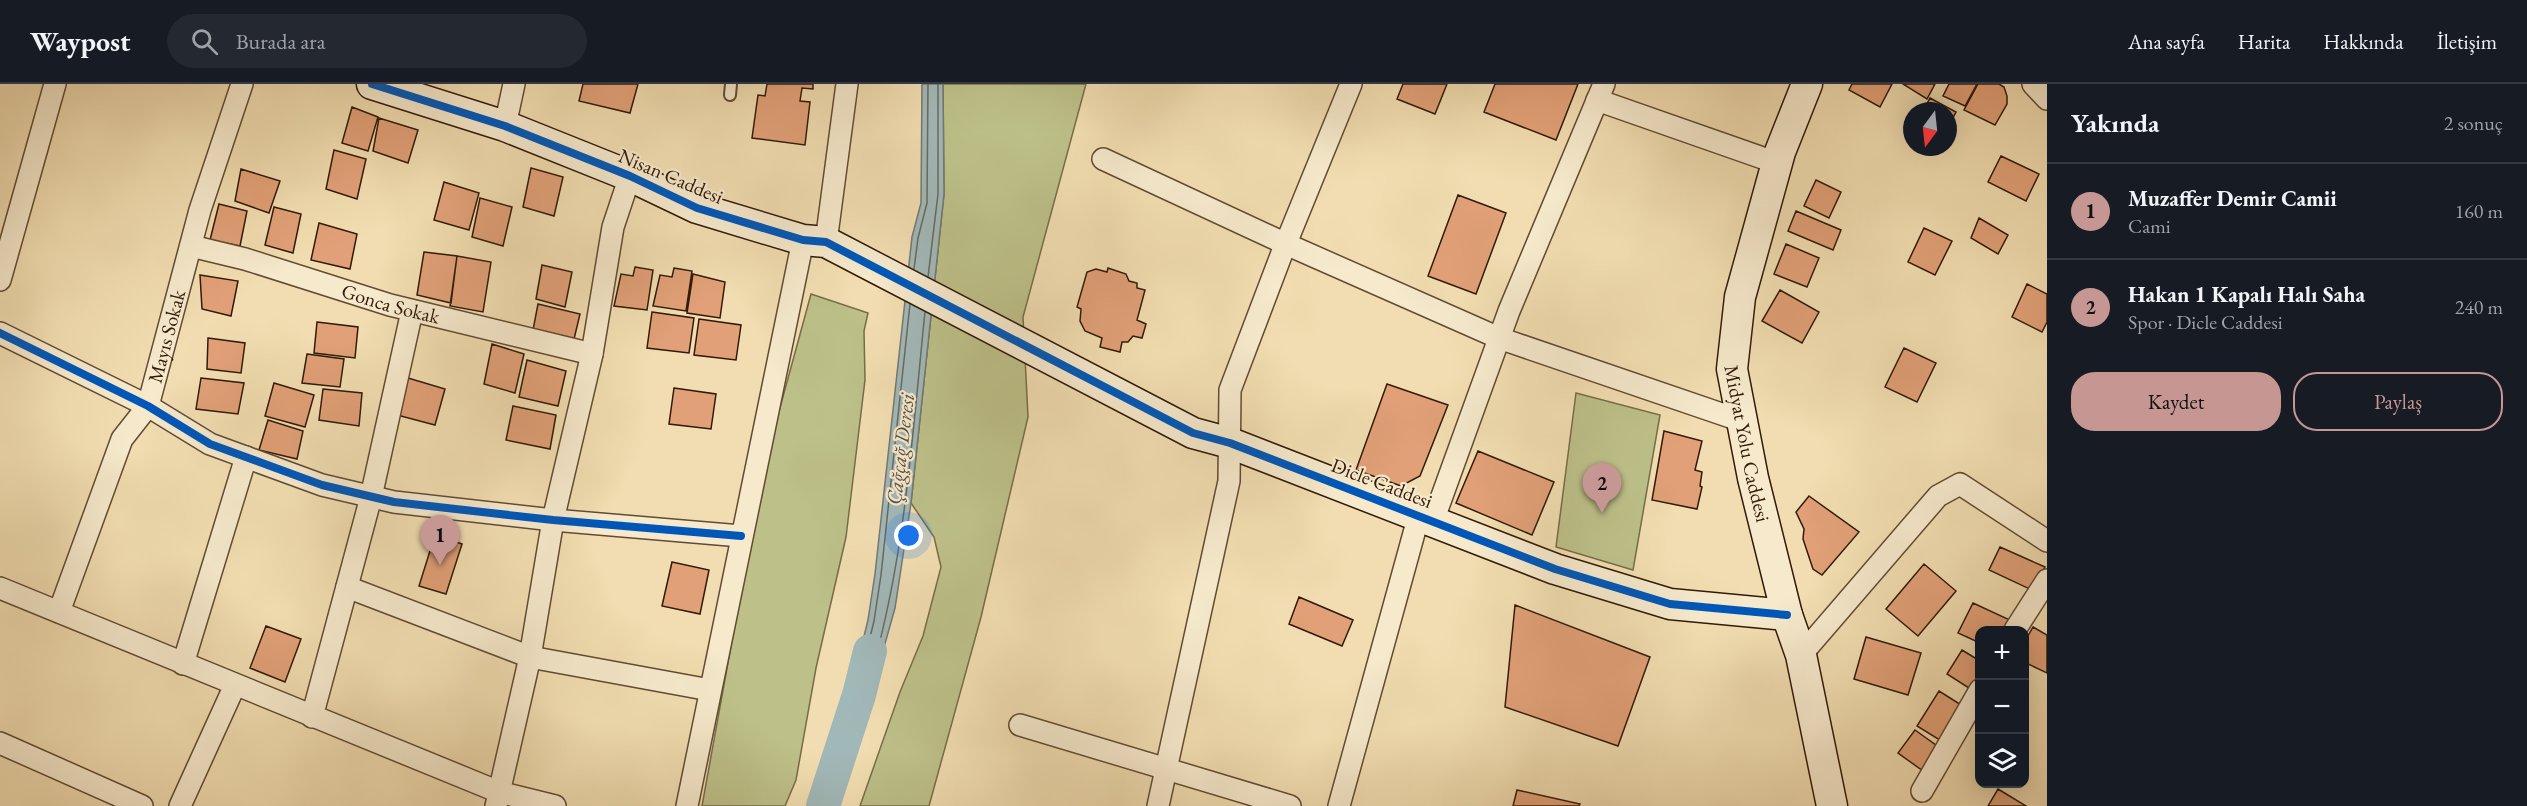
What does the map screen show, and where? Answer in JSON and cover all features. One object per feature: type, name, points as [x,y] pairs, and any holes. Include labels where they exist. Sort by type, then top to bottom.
[{"type":"street","points":[[0,280],[56,84]]},
{"type":"street","name":"Mayıs Sokak","points":[[59,612],[122,439],[148,406],[191,246],[242,84]]},
{"type":"street","name":"Nisan Caddesi","points":[[372,84],[506,126],[630,176],[698,208],[814,241],[856,257],[983,325]]},
{"type":"street","points":[[506,126],[514,84]]},
{"type":"street","points":[[687,806],[741,536],[814,241],[847,84]]},
{"type":"street","points":[[1158,806],[1230,480],[1230,390],[1351,84]]},
{"type":"street","name":"Midyat Yolu Caddesi","points":[[1807,84],[1777,163],[1740,297],[1732,369],[1753,478],[1787,615],[1801,655],[1832,806]]},
{"type":"street","points":[[2033,84],[2047,99]]},
{"type":"street","points":[[1339,806],[1426,518],[1600,92],[1777,163]]},
{"type":"street","points":[[1103,159],[1286,244],[1499,338],[1742,421]]},
{"type":"street","points":[[498,799],[530,657],[553,520],[592,354],[613,227],[630,176]]},
{"type":"street","name":"Gonca Sokak","points":[[191,246],[245,259],[412,310],[592,354]]},
{"type":"street","points":[[312,717],[371,497],[412,310]]},
{"type":"street","name":"Dicle Caddesi","points":[[983,325],[1193,433],[1230,443],[1555,569],[1670,604],[1787,615]]},
{"type":"street","points":[[0,333],[148,406],[210,444],[322,485],[394,502],[553,520],[741,536]]},
{"type":"street","points":[[183,664],[246,457]]},
{"type":"street","points":[[1801,655],[1938,496],[1960,484],[2047,541]]},
{"type":"street","points":[[2018,626],[2047,580]]},
{"type":"street","points":[[347,587],[530,657],[710,690]]},
{"type":"street","points":[[0,588],[312,717],[498,799],[555,806]]},
{"type":"street","points":[[180,806],[235,685]]},
{"type":"street","points":[[1922,791],[1975,699]]},
{"type":"street","points":[[1020,725],[1290,806]]},
{"type":"street","points":[[0,743],[142,806]]},
{"type":"green space","points":[[943,84],[1086,84],[1023,317],[1028,417],[981,617],[929,806],[860,806],[900,692],[923,636],[941,567],[934,537],[911,503],[944,194]]},
{"type":"green space","points":[[811,294],[868,313],[864,331],[865,380],[846,537],[816,668],[796,780],[785,806],[702,806],[763,470]]},
{"type":"green space","points":[[1576,393],[1660,415],[1633,570],[1556,547]]},
{"type":"water","points":[[922,84],[943,84],[944,194],[911,503],[895,608],[872,690],[859,695],[852,685],[868,620],[875,574],[912,237],[921,203]]},
{"type":"building","points":[[583,84],[638,84],[630,113],[579,101]]},
{"type":"building","points":[[767,84],[813,84],[813,89],[802,88],[800,101],[810,102],[805,145],[752,138],[758,95],[765,96]]},
{"type":"building","points":[[1403,84],[1447,84],[1435,114],[1397,99]]},
{"type":"building","points":[[1495,84],[1578,84],[1556,140],[1484,112]]},
{"type":"building","points":[[1852,84],[1892,84],[1880,107],[1849,90]]},
{"type":"building","points":[[1903,84],[1935,84],[1927,99]]},
{"type":"building","points":[[1949,84],[1977,84],[1965,106],[1943,96]]},
{"type":"building","points":[[1978,84],[1999,84],[2004,87],[2007,104],[1995,125],[1964,110]]},
{"type":"building","points":[[352,107],[378,117],[368,151],[342,143]]},
{"type":"building","points":[[379,118],[418,130],[408,163],[373,151]]},
{"type":"building","points":[[334,150],[366,159],[357,199],[326,189]]},
{"type":"building","points":[[2001,156],[2039,174],[2026,201],[1988,182]]},
{"type":"building","points":[[531,168],[563,177],[554,216],[523,207]]},
{"type":"building","points":[[241,169],[280,181],[269,213],[235,201]]},
{"type":"building","points":[[1816,180],[1841,192],[1829,218],[1804,206]]},
{"type":"building","points":[[444,182],[479,193],[469,230],[434,220]]},
{"type":"building","points":[[1458,195],[1506,213],[1476,294],[1428,276]]},
{"type":"building","points":[[480,198],[512,207],[503,246],[472,237]]},
{"type":"building","points":[[219,204],[247,211],[240,246],[210,240]]},
{"type":"building","points":[[274,207],[301,214],[293,253],[265,245]]},
{"type":"building","points":[[1796,211],[1841,230],[1833,250],[1788,231]]},
{"type":"building","points":[[1979,218],[2008,235],[1998,254],[1971,238]]},
{"type":"building","points":[[319,223],[357,234],[350,269],[311,260]]},
{"type":"building","points":[[1924,228],[1952,241],[1935,275],[1908,262]]},
{"type":"building","points":[[1786,244],[1819,258],[1807,287],[1774,274]]},
{"type":"building","points":[[424,252],[457,256],[451,303],[417,295]]},
{"type":"building","points":[[457,256],[491,262],[483,312],[450,306]]},
{"type":"building","points":[[542,265],[572,272],[565,307],[536,299]]},
{"type":"building","points":[[635,267],[653,270],[647,310],[614,306],[621,274],[633,276]]},
{"type":"building","points":[[674,268],[692,271],[686,311],[653,306],[660,275],[672,277]]},
{"type":"building","points":[[1108,268],[1126,274],[1129,281],[1137,283],[1137,288],[1145,290],[1137,320],[1146,324],[1142,338],[1133,336],[1128,342],[1122,342],[1120,352],[1100,347],[1102,338],[1085,331],[1080,321],[1081,309],[1077,307],[1087,272],[1096,269],[1107,272]]},
{"type":"building","points":[[693,274],[725,282],[720,318],[687,313]]},
{"type":"building","points":[[200,275],[238,281],[231,316],[202,309]]},
{"type":"building","points":[[2027,284],[2047,294],[2047,322],[2042,332],[2012,317]]},
{"type":"building","points":[[1780,290],[1819,312],[1802,343],[1762,321]]},
{"type":"building","points":[[538,304],[580,314],[574,339],[533,330]]},
{"type":"building","points":[[652,312],[694,318],[689,353],[647,348]]},
{"type":"building","points":[[699,319],[741,325],[736,360],[694,355]]},
{"type":"building","points":[[317,322],[358,327],[355,358],[314,353]]},
{"type":"building","points":[[208,338],[245,343],[241,373],[207,369]]},
{"type":"building","points":[[492,344],[524,354],[515,393],[484,384]]},
{"type":"building","points":[[1904,348],[1936,363],[1917,402],[1885,387]]},
{"type":"building","points":[[307,354],[344,359],[340,387],[302,383]]},
{"type":"building","points":[[527,360],[566,371],[558,406],[519,397]]},
{"type":"building","points":[[201,378],[244,383],[238,414],[196,409]]},
{"type":"building","points":[[408,378],[445,389],[435,425],[397,415]]},
{"type":"building","points":[[274,383],[314,395],[305,427],[265,416]]},
{"type":"building","points":[[1387,384],[1448,405],[1420,476],[1401,486],[1356,470]]},
{"type":"building","points":[[674,388],[716,394],[711,429],[669,424]]},
{"type":"building","points":[[323,389],[362,393],[359,426],[319,420]]},
{"type":"building","points":[[513,406],[556,415],[550,449],[506,440]]},
{"type":"building","points":[[268,420],[303,431],[297,459],[259,450]]},
{"type":"building","points":[[1664,431],[1702,441],[1695,470],[1702,472],[1700,486],[1702,487],[1697,509],[1652,500]]},
{"type":"building","points":[[1478,451],[1554,482],[1532,535],[1456,503]]},
{"type":"building","points":[[1809,496],[1859,532],[1822,575],[1813,569],[1803,539],[1804,529],[1796,512]]},
{"type":"building","points":[[435,535],[462,544],[446,594],[419,586]]},
{"type":"building","points":[[2000,547],[2045,567],[2034,591],[1989,570]]},
{"type":"building","points":[[672,562],[709,570],[700,614],[662,606]]},
{"type":"building","points":[[1924,564],[1956,591],[1918,636],[1886,609]]},
{"type":"building","points":[[1299,597],[1353,620],[1342,646],[1289,624]]},
{"type":"building","points":[[1973,603],[2012,621],[2009,626],[1975,626],[1975,641],[1958,633]]},
{"type":"building","points":[[1515,605],[1650,657],[1618,746],[1505,707]]},
{"type":"building","points":[[266,626],[301,639],[285,682],[250,668]]},
{"type":"building","points":[[2033,627],[2047,635],[2047,673],[2029,664],[2029,634]]},
{"type":"building","points":[[1866,637],[1921,653],[1908,695],[1854,679]]},
{"type":"building","points":[[1962,650],[1975,658],[1975,686],[1972,690],[1947,674]]},
{"type":"building","points":[[1939,691],[1966,708],[1943,742],[1917,726]]},
{"type":"building","points":[[1915,730],[1940,748],[1923,771],[1898,753]]},
{"type":"building","points":[[1998,789],[2026,806],[1988,806]]},
{"type":"building","points":[[1517,790],[1580,804],[1579,806],[1513,806]]},
{"type":"waterway","name":"Çağçağ Deresi","points":[[823,806],[859,695],[870,651]]},
{"type":"cycle path","points":[[372,84],[505,126],[630,176],[697,208],[803,240],[826,242],[1193,433],[1230,443],[1555,569],[1670,604],[1787,615]]},
{"type":"cycle path","points":[[0,333],[148,406],[210,444],[322,485],[394,502],[553,520],[741,536]]},
{"type":"place","name":"Hakan 1 Kapalı Halı Saha","points":[[1602,513]]},
{"type":"place","name":"Muzaffer Demir Camii","points":[[440,565]]}]
